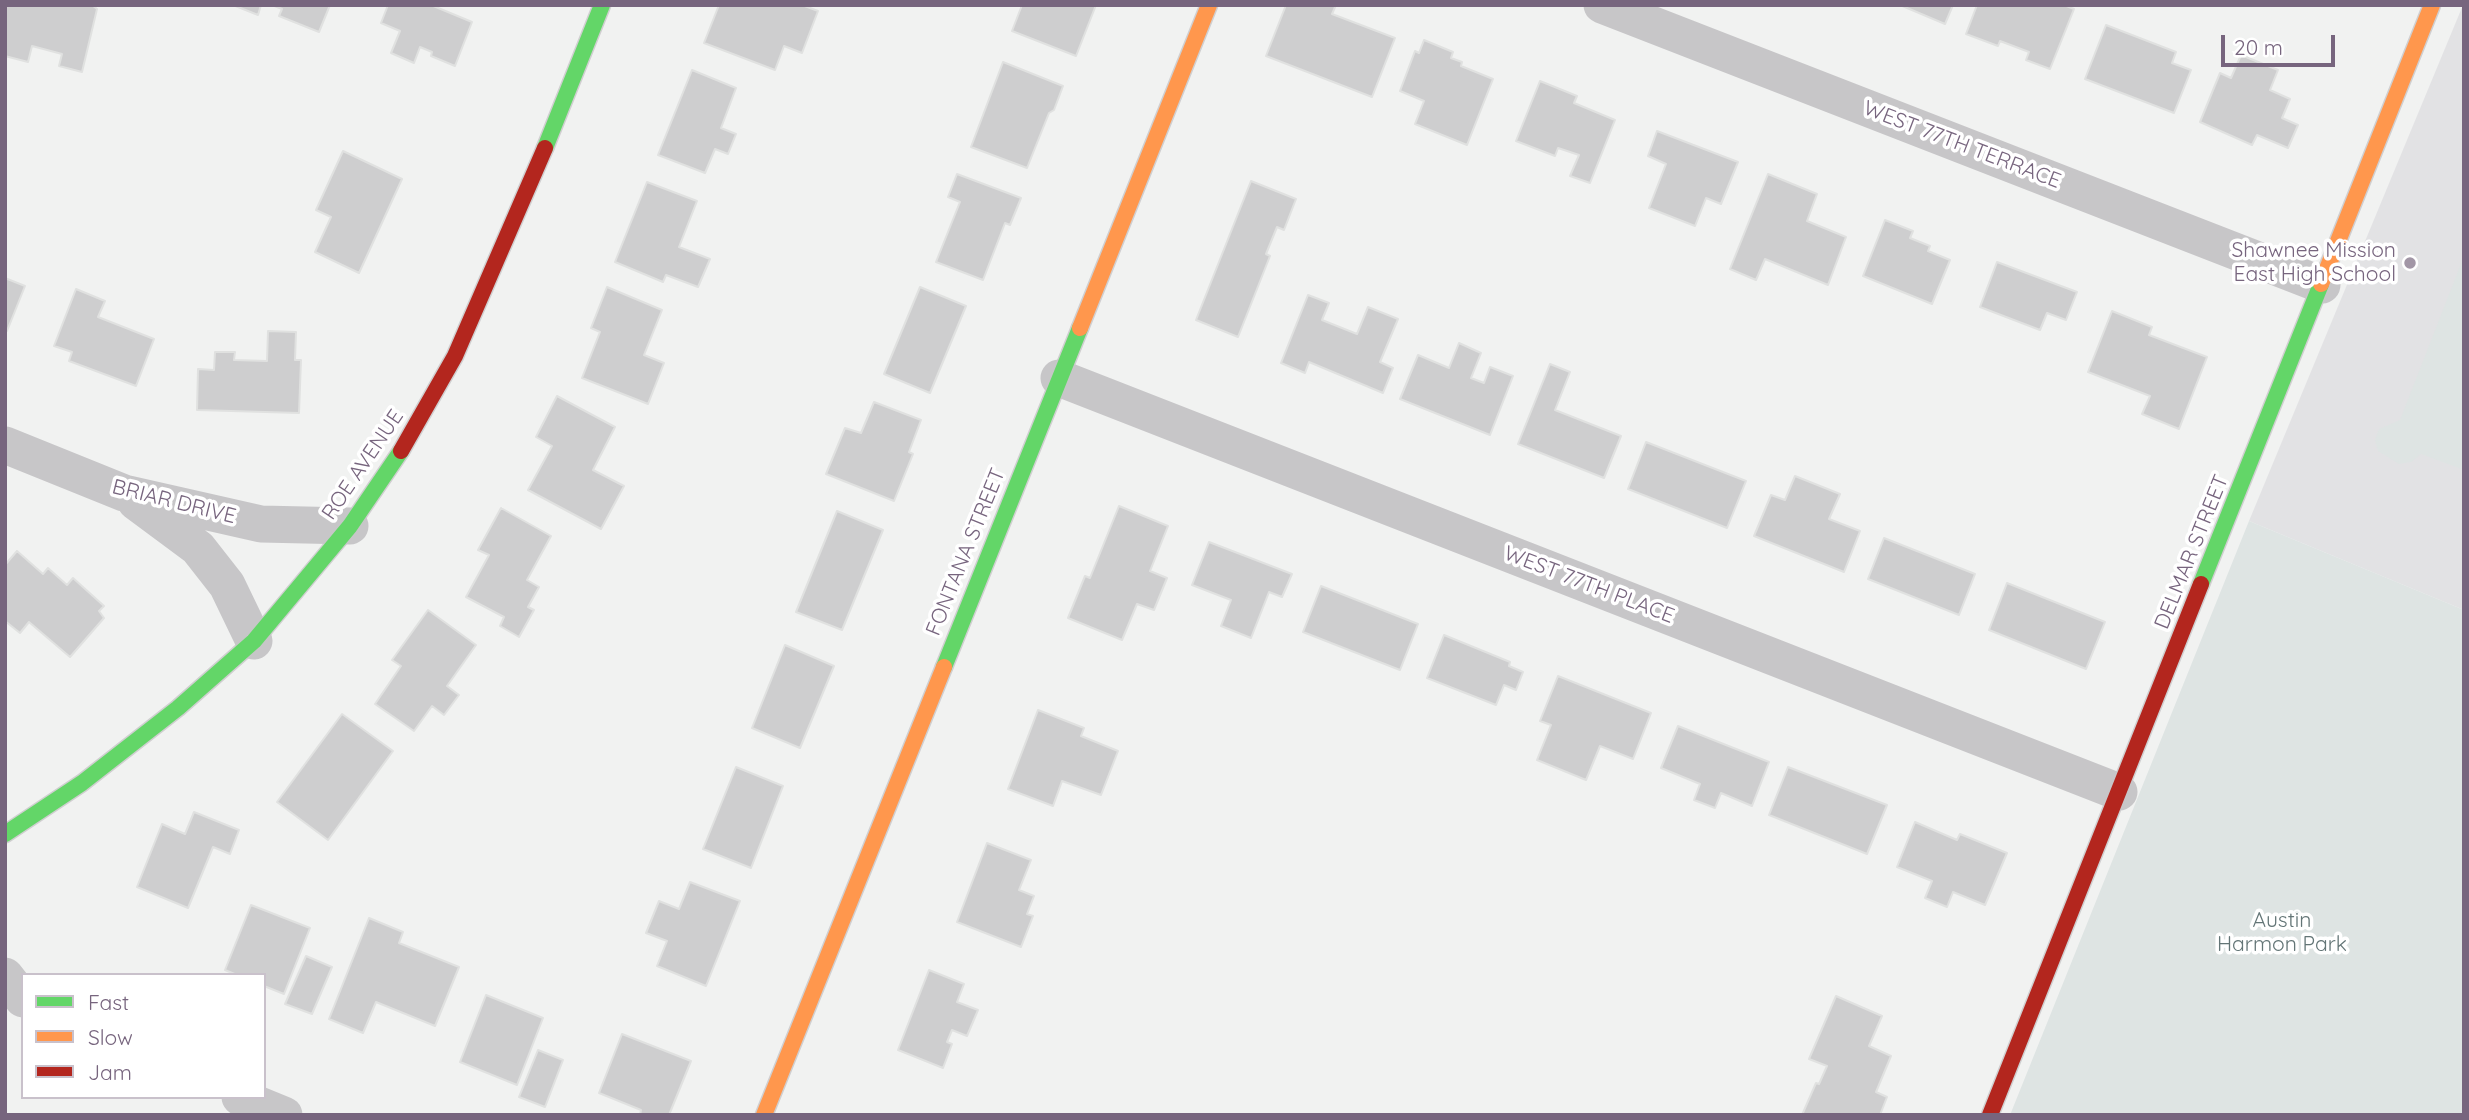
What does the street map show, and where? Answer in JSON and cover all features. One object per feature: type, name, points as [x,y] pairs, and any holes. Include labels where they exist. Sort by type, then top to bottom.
[{"type":"street","name":"ROE AVENUE","points":[[5,834],[82,783],[178,708],[254,641],[350,526],[401,452],[455,356],[515,222],[602,5]]},
{"type":"street","name":"FONTANA STREET","points":[[764,1115],[1209,5]]},
{"type":"street","name":"WEST 77TH TERRACE","points":[[1602,5],[2322,285]]},
{"type":"street","name":"DELMAR STREET","points":[[1990,1115],[2432,5]]},
{"type":"street","name":"WEST 77TH PLACE","points":[[1059,377],[2119,792]]},
{"type":"street","name":"BRIAR DRIVE","points":[[5,445],[124,493],[261,524],[350,526]]},
{"type":"street","points":[[124,493],[198,548],[227,585],[254,641]]},
{"type":"street","points":[[5,976],[21,996]]},
{"type":"street","points":[[245,1099],[284,1115]]},
{"type":"shaded area","name":"Shawnee Mission East High School","points":[[2464,5],[2464,610],[2249,521]]},
{"type":"green space","points":[[2464,256],[2464,470],[2421,454],[2411,462],[2399,464],[2378,451],[2375,440],[2379,429],[2400,420]]},
{"type":"green space","name":"Austin Harmon Park","points":[[2249,521],[2464,610],[2464,1115],[2010,1115]]},
{"type":"building","points":[[5,5],[92,5],[97,9],[82,72],[59,66],[62,54],[32,46],[28,62],[5,56]]},
{"type":"building","points":[[233,5],[261,5],[258,15]]},
{"type":"building","points":[[272,5],[330,5],[319,32],[279,16],[282,9]]},
{"type":"building","points":[[388,5],[431,5],[472,22],[455,66],[431,56],[432,52],[420,47],[414,63],[391,53],[400,31],[381,23]]},
{"type":"building","points":[[719,5],[802,5],[818,11],[802,53],[784,46],[775,70],[704,43]]},
{"type":"building","points":[[1022,5],[1096,5],[1076,56],[1012,31]]},
{"type":"building","points":[[1286,5],[1336,5],[1332,14],[1395,38],[1372,97],[1266,56]]},
{"type":"building","points":[[1900,5],[1953,5],[1945,24]]},
{"type":"building","points":[[1977,5],[2064,5],[2074,9],[2050,69],[2026,60],[2029,52],[2000,41],[1998,46],[1966,34]]},
{"type":"building","points":[[2106,25],[2176,52],[2172,63],[2191,70],[2174,113],[2085,79]]},
{"type":"building","points":[[1424,40],[1453,52],[1451,58],[1462,62],[1461,66],[1493,79],[1467,145],[1415,124],[1424,101],[1400,91],[1415,51],[1419,53]]},
{"type":"building","points":[[2241,55],[2278,70],[2270,90],[2290,99],[2282,118],[2298,125],[2288,148],[2257,135],[2252,145],[2200,122],[2220,73],[2231,78]]},
{"type":"building","points":[[1003,62],[1063,86],[1027,168],[971,147]]},
{"type":"building","points":[[692,70],[736,88],[721,128],[736,134],[728,154],[715,149],[705,173],[658,155]]},
{"type":"building","points":[[1540,81],[1577,96],[1574,103],[1615,120],[1590,183],[1570,176],[1579,155],[1558,148],[1555,156],[1516,141]]},
{"type":"building","points":[[1657,131],[1738,162],[1721,204],[1706,198],[1695,226],[1649,208],[1666,164],[1648,156]]},
{"type":"building","points":[[343,151],[402,179],[359,273],[315,252],[331,217],[316,210]]},
{"type":"building","points":[[957,174],[1021,198],[1010,225],[1005,223],[983,280],[936,262],[960,202],[948,197]]},
{"type":"building","points":[[1768,174],[1817,194],[1807,221],[1846,237],[1828,285],[1765,259],[1756,280],[1730,269]]},
{"type":"building","points":[[1251,181],[1296,199],[1284,230],[1277,227],[1266,254],[1270,256],[1238,337],[1196,320]]},
{"type":"building","points":[[647,182],[697,201],[679,247],[710,259],[698,287],[666,275],[663,282],[615,262]]},
{"type":"building","points":[[1885,220],[1913,231],[1910,238],[1930,246],[1928,251],[1950,260],[1932,304],[1863,276]]},
{"type":"building","points":[[1997,262],[2077,292],[2066,320],[2047,313],[2040,330],[1980,307]]},
{"type":"building","points":[[5,278],[25,286],[7,331],[5,330]]},
{"type":"building","points":[[607,287],[662,310],[644,355],[664,363],[648,404],[582,378],[600,332],[591,328]]},
{"type":"building","points":[[920,287],[966,306],[930,393],[884,374]]},
{"type":"building","points":[[76,289],[105,301],[98,317],[154,339],[136,386],[69,361],[72,352],[54,346]]},
{"type":"building","points":[[1308,295],[1329,303],[1322,320],[1357,334],[1368,307],[1398,319],[1380,362],[1393,368],[1383,393],[1309,362],[1305,373],[1281,363]]},
{"type":"building","points":[[2112,311],[2152,327],[2149,335],[2207,357],[2179,429],[2142,414],[2150,396],[2088,372]]},
{"type":"building","points":[[268,331],[296,332],[295,360],[301,360],[299,413],[197,410],[198,369],[214,370],[215,352],[235,352],[234,360],[267,361]]},
{"type":"building","points":[[1459,343],[1481,353],[1471,378],[1484,383],[1490,367],[1513,376],[1490,435],[1400,399],[1418,355],[1449,368]]},
{"type":"building","points":[[1550,364],[1570,372],[1555,410],[1621,436],[1604,478],[1518,444]]},
{"type":"building","points":[[557,396],[615,427],[593,470],[624,486],[601,529],[528,490],[552,446],[536,437]]},
{"type":"building","points":[[874,402],[921,420],[909,452],[913,454],[894,501],[826,474],[845,428],[861,433]]},
{"type":"building","points":[[1646,442],[1746,481],[1727,528],[1628,489]]},
{"type":"building","points":[[1795,476],[1840,494],[1829,519],[1860,531],[1844,572],[1754,536],[1771,495],[1785,500]]},
{"type":"building","points":[[1119,506],[1168,526],[1150,571],[1167,578],[1154,610],[1137,604],[1122,640],[1068,618],[1085,576],[1090,578]]},
{"type":"building","points":[[501,508],[551,536],[527,580],[539,587],[528,607],[534,610],[519,637],[500,626],[504,617],[466,597],[489,555],[478,550]]},
{"type":"building","points":[[837,511],[883,530],[842,630],[796,612]]},
{"type":"building","points":[[1884,538],[1975,574],[1959,615],[1868,579]]},
{"type":"building","points":[[1209,542],[1292,574],[1282,597],[1269,592],[1251,638],[1221,626],[1231,600],[1192,585]]},
{"type":"building","points":[[17,551],[43,574],[48,568],[67,585],[73,578],[104,606],[99,611],[104,618],[70,657],[29,622],[20,633],[5,621],[5,565]]},
{"type":"building","points":[[2007,583],[2105,622],[2086,669],[1989,630]]},
{"type":"building","points":[[1321,586],[1418,624],[1400,670],[1303,632]]},
{"type":"building","points":[[428,610],[476,645],[447,686],[459,695],[444,715],[432,706],[414,731],[375,704],[401,666],[392,660]]},
{"type":"building","points":[[1444,635],[1510,662],[1509,666],[1523,672],[1516,690],[1504,685],[1496,705],[1427,678]]},
{"type":"building","points":[[785,645],[834,666],[800,748],[752,728]]},
{"type":"building","points":[[1558,676],[1651,713],[1633,759],[1600,746],[1586,780],[1537,760],[1551,725],[1540,721]]},
{"type":"building","points":[[1038,710],[1084,728],[1081,736],[1118,751],[1101,795],[1062,781],[1053,806],[1008,789]]},
{"type":"building","points":[[342,714],[393,751],[328,840],[277,802]]},
{"type":"building","points":[[1678,726],[1769,762],[1752,806],[1721,793],[1715,808],[1694,800],[1700,784],[1661,768]]},
{"type":"building","points":[[736,767],[783,786],[751,868],[703,849]]},
{"type":"building","points":[[1788,767],[1887,805],[1867,854],[1769,815]]},
{"type":"building","points":[[194,812],[239,830],[230,854],[213,847],[188,908],[137,887],[162,824],[185,834]]},
{"type":"building","points":[[1915,822],[1957,840],[1960,834],[2007,853],[1985,905],[1953,892],[1947,907],[1925,898],[1932,881],[1897,867]]},
{"type":"building","points":[[987,843],[1031,860],[1019,890],[1034,896],[1027,914],[1033,916],[1021,947],[957,922]]},
{"type":"building","points":[[690,882],[740,901],[706,986],[657,966],[667,941],[646,933],[659,901],[679,909]]},
{"type":"building","points":[[251,905],[310,928],[284,994],[266,987],[266,973],[232,973],[225,970]]},
{"type":"building","points":[[369,918],[403,932],[399,943],[459,967],[435,1026],[376,1002],[363,1033],[329,1019]]},
{"type":"building","points":[[306,956],[332,967],[312,1014],[285,1004]]},
{"type":"building","points":[[929,970],[964,984],[957,1002],[978,1010],[967,1036],[952,1030],[947,1042],[952,1044],[943,1068],[898,1050]]},
{"type":"building","points":[[486,995],[543,1018],[517,1085],[460,1062]]},
{"type":"building","points":[[1836,996],[1882,1016],[1869,1046],[1891,1056],[1876,1092],[1887,1097],[1880,1115],[1802,1115],[1827,1066],[1809,1059]]},
{"type":"building","points":[[622,1034],[691,1061],[669,1115],[640,1115],[641,1110],[599,1093]]},
{"type":"building","points":[[538,1050],[563,1060],[545,1107],[519,1097]]},
{"type":"traffic: fast","points":[[545,148],[602,5]]},
{"type":"traffic: fast","points":[[2201,584],[2321,284]]},
{"type":"traffic: fast","points":[[944,667],[1080,328]]},
{"type":"traffic: fast","points":[[5,834],[82,783],[178,708],[254,641],[350,526],[401,451]]},
{"type":"traffic: slow","points":[[1080,328],[1209,5]]},
{"type":"traffic: slow","points":[[2321,284],[2432,5]]},
{"type":"traffic: slow","points":[[764,1115],[944,667]]},
{"type":"traffic: jam","points":[[401,451],[455,356],[545,148]]},
{"type":"traffic: jam","points":[[1990,1115],[2201,584]]},
{"type":"place","name":"Shawnee Mission East High School","points":[[2410,263]]}]
